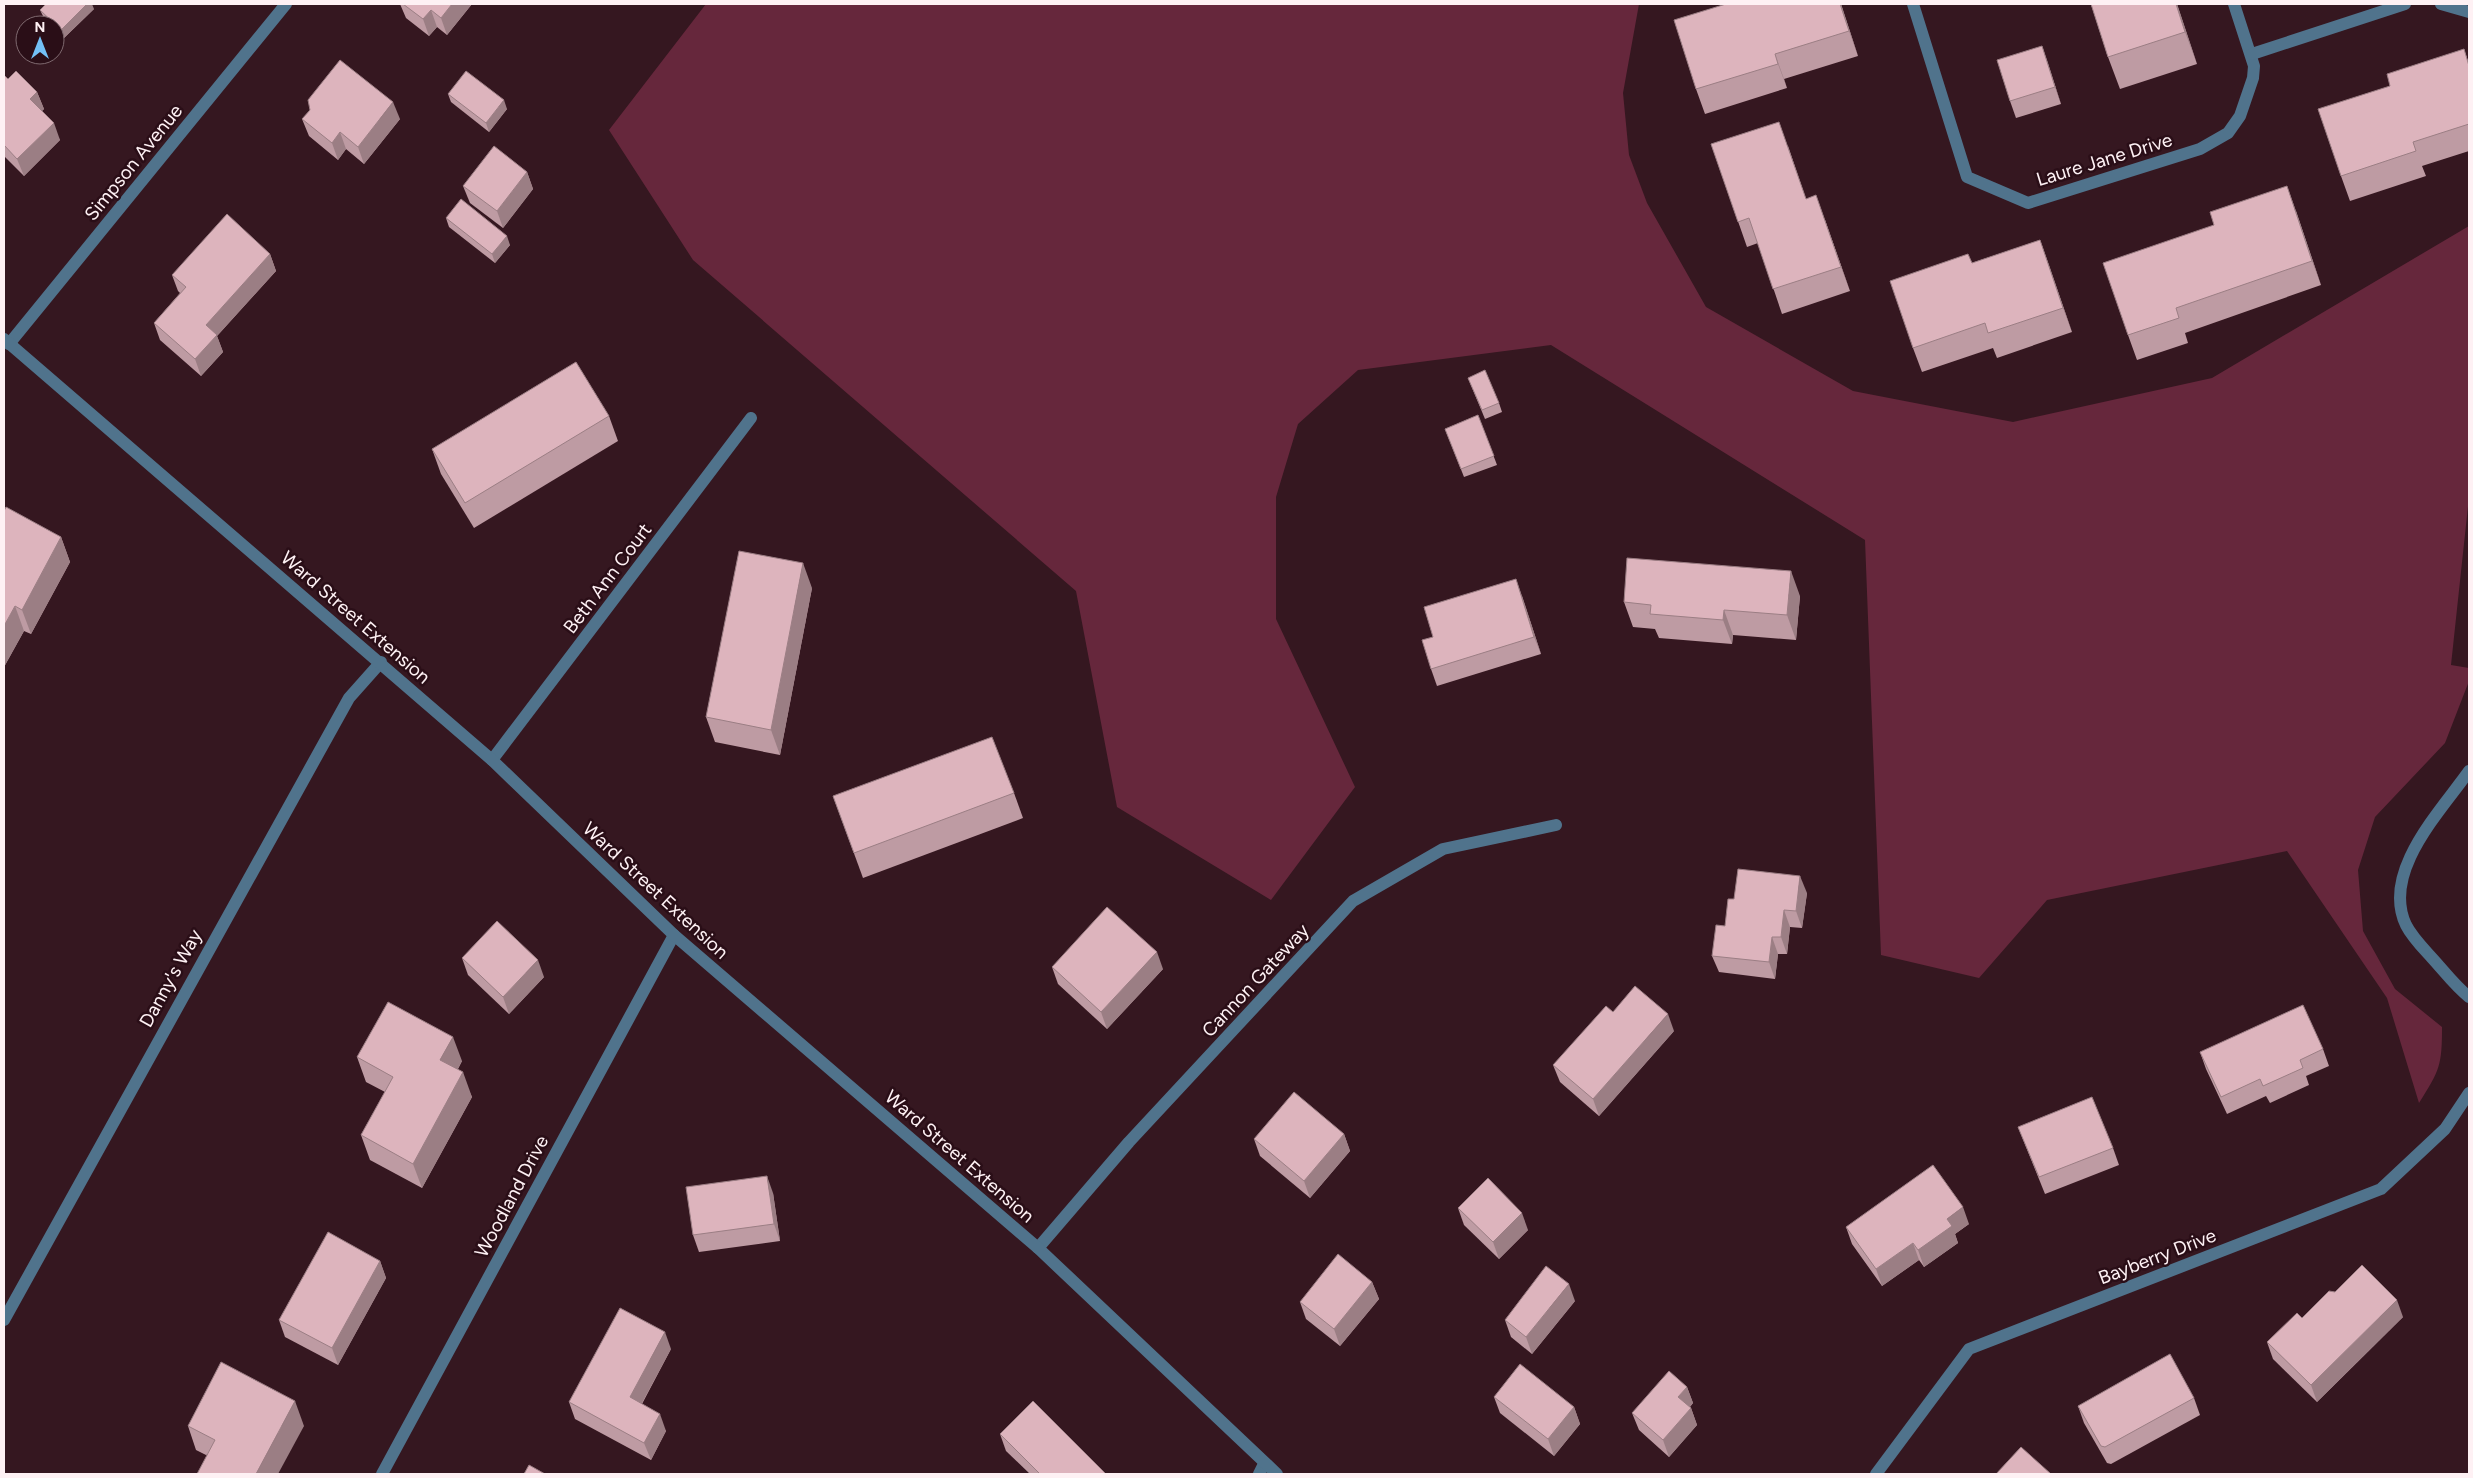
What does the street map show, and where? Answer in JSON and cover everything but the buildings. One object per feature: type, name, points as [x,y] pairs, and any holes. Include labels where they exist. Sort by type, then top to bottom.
[{"type":"street","name":"Simpson Avenue","points":[[6,342],[286,4]]},
{"type":"street","name":"Laure Jane Drive","points":[[1913,4],[1967,176],[2028,203],[2200,149],[2228,133],[2240,116],[2254,66],[2252,54],[2234,4]]},
{"type":"street","points":[[2252,54],[2405,4]]},
{"type":"street","points":[[2441,4],[2469,12]]},
{"type":"street","name":"Ward Street Extension","points":[[6,342],[492,760],[674,935],[1038,1248],[1262,1469],[1278,1474]]},
{"type":"street","name":"Beth Ann Court","points":[[492,760],[751,418]]},
{"type":"street","name":"Danny's Way","points":[[4,1320],[349,698],[380,662]]},
{"type":"street","points":[[2469,771],[2409,857],[2401,881],[2400,906],[2406,926],[2469,997]]},
{"type":"street","name":"Cannon Gateway","points":[[1038,1248],[1129,1142],[1354,901],[1443,849],[1556,825]]},
{"type":"street","name":"Woodland Drive","points":[[382,1474],[674,935]]},
{"type":"street","name":"Bayberry Drive","points":[[1876,1474],[1969,1349],[2381,1189],[2445,1129],[2469,1093]]},
{"type":"shaded area","points":[[706,4],[1639,4],[1623,93],[1629,155],[1647,203],[1706,307],[1853,391],[2013,422],[2212,378],[2469,226],[2469,497],[2451,665],[2469,668],[2469,681],[2445,743],[2375,817],[2358,870],[2363,931],[2395,989],[2442,1027],[2440,1059],[2436,1074],[2419,1103],[2387,998],[2287,851],[2047,900],[1979,978],[1881,955],[1865,540],[1551,345],[1358,370],[1298,424],[1276,497],[1276,619],[1355,787],[1271,900],[1117,807],[1076,591],[693,260],[609,130]]}]
